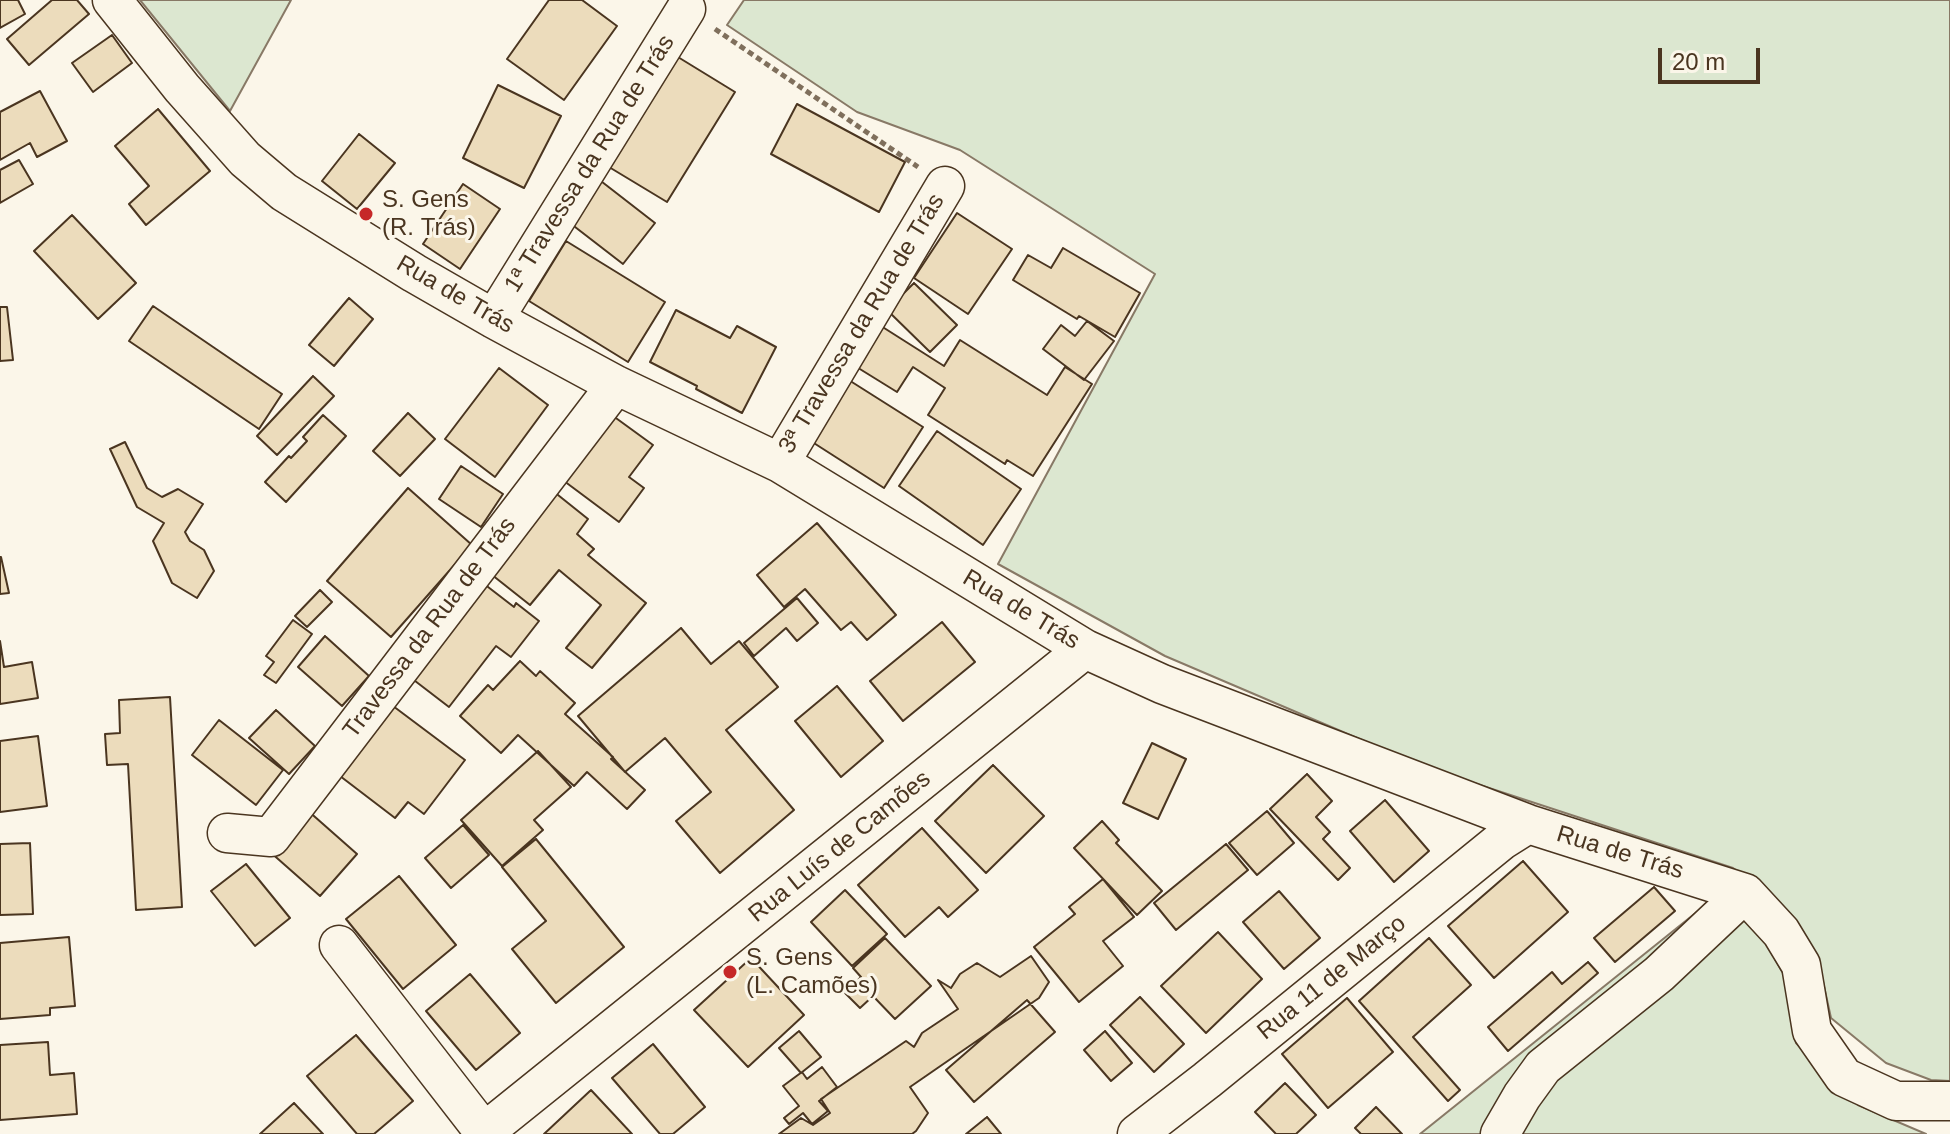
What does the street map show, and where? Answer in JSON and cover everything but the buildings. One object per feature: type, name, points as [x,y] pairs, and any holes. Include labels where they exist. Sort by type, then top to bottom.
[{"type":"street","name":"Rua de Trás","points":[[112,0],[182,88],[245,159],[284,192],[414,273],[616,385],[780,463],[1085,649],[1162,684],[1528,824],[1745,893],[1781,932],[1801,965],[1812,1031],[1844,1077],[1896,1101],[1950,1101]]},
{"type":"street","name":"1ª Travessa da Rua de Trás","points":[[494,319],[686,9]]},
{"type":"street","name":"3ª Travessa da Rua de Trás","points":[[780,463],[945,186]]},
{"type":"street","name":"Travessa da Rua de Trás","points":[[227,833],[271,837],[616,385]]},
{"type":"street","name":"Rua Luís de Camões","points":[[483,1133],[1085,649]]},
{"type":"street","name":"Rua 11 de Março","points":[[1137,1134],[1501,841],[1528,824]]},
{"type":"street","points":[[1500,1134],[1543,1067],[1659,974],[1745,893]]},
{"type":"street","points":[[339,945],[483,1133]]},
{"type":"path","points":[[686,9],[945,186]]},
{"type":"green space","points":[[140,0],[291,0],[230,111]]},
{"type":"green space","points":[[744,0],[1950,0],[1950,1081],[1931,1080],[1886,1063],[1831,1018],[1820,968],[1765,892],[1733,868],[1425,767],[1165,656],[998,564],[1155,274],[960,150],[857,112],[727,25]]},
{"type":"green space","points":[[1713,899],[1760,932],[1784,975],[1796,1043],[1858,1105],[1926,1134],[1420,1134]]},
{"type":"place","name":"S. Gens (R. Trás)","points":[[366,214]]},
{"type":"place","name":"S. Gens (L. Camões)","points":[[730,972]]}]
